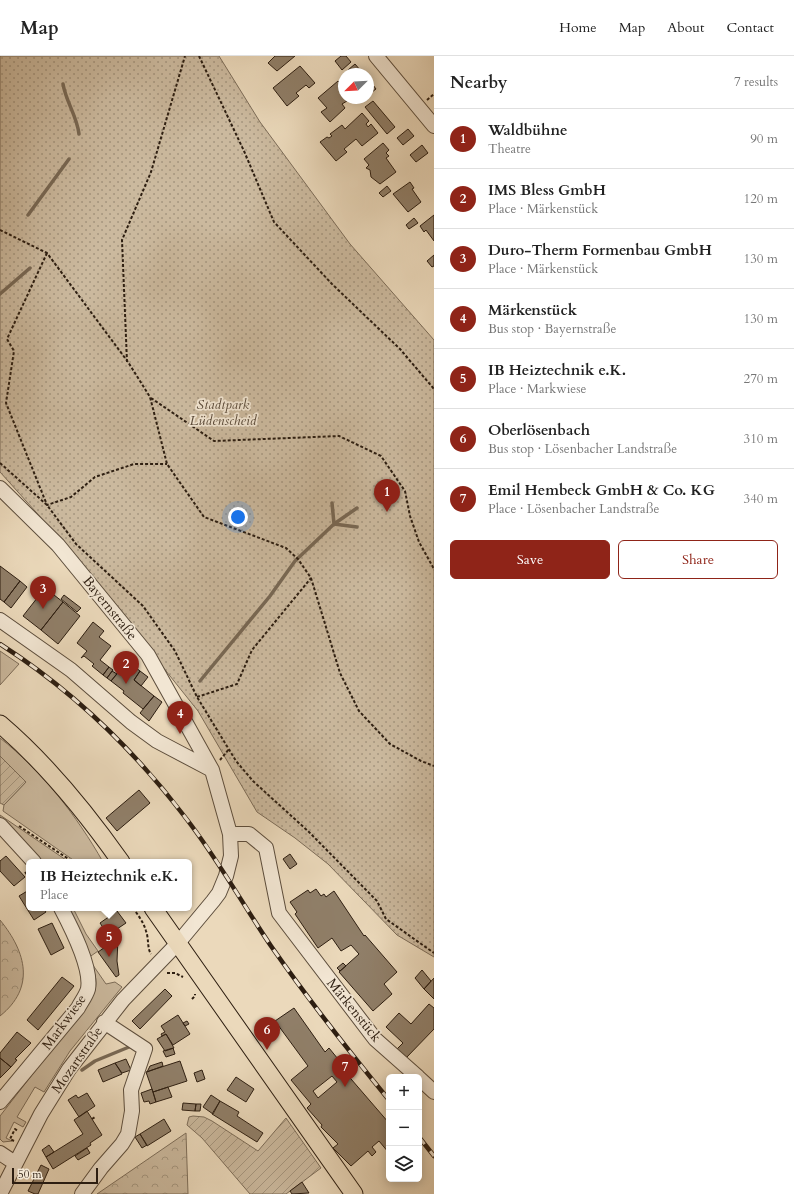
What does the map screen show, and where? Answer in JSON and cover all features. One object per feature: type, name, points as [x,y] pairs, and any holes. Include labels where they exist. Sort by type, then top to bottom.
[{"type":"main road","points":[[0,724],[38,759],[69,792],[119,859]]},
{"type":"main road","points":[[155,911],[354,1194]]},
{"type":"street","points":[[376,56],[434,126]]},
{"type":"street","name":"Bayernstraße","points":[[0,488],[58,545],[148,655],[212,770],[230,834]]},
{"type":"street","points":[[0,620],[72,670],[131,722],[156,741],[212,770]]},
{"type":"street","points":[[0,825],[31,859]]},
{"type":"street","points":[[178,943],[219,893],[226,876],[231,856],[230,834]]},
{"type":"street","name":"Märkenstück","points":[[230,834],[249,834],[266,848],[279,913],[375,1039],[414,1074]]},
{"type":"street","name":"Markwiese","points":[[0,1102],[78,1008],[86,994],[88,976],[85,965],[62,911]]},
{"type":"street","name":"Mozartstraße","points":[[0,1194],[41,1114],[69,1068],[104,1022],[158,962],[178,943]]},
{"type":"street","points":[[82,1194],[101,1168],[122,1144],[128,1134],[132,1111],[131,1090],[145,1049],[104,1022]]},
{"type":"street","name":"Märkenstück","points":[[422,1082],[434,1092]]},
{"type":"street","points":[[0,1153],[15,1163]]},
{"type":"path","points":[[128,362],[122,240],[151,172],[185,56]]},
{"type":"path","points":[[199,56],[244,151],[274,222],[332,284],[400,349],[434,389]]},
{"type":"path","points":[[0,230],[47,253],[128,362],[150,397],[168,464],[204,517],[286,548],[297,558],[311,578],[340,673],[359,710],[390,744],[421,761],[434,766]]},
{"type":"path","points":[[47,253],[7,340],[14,351],[6,403],[47,505]]},
{"type":"path","points":[[150,397],[214,441],[339,436],[381,456],[405,491],[410,516],[419,542],[434,569]]},
{"type":"path","points":[[0,464],[47,505],[76,544],[143,606],[175,651],[197,697],[236,761],[253,781],[309,832],[377,901],[386,919],[434,953]]},
{"type":"path","points":[[47,505],[71,497],[95,477],[134,464],[168,464]]},
{"type":"path","points":[[197,697],[237,684],[252,650],[311,578]]},
{"type":"path","points":[[16,823],[69,859]]},
{"type":"path","points":[[135,911],[146,931],[148,950],[166,973],[175,973],[186,979]]},
{"type":"path","points":[[192,999],[195,996],[193,991]]},
{"type":"green space","name":"Stadtpark Lüdenscheid","points":[[0,56],[219,56],[260,122],[350,244],[434,340],[434,957],[397,935],[328,864],[295,838],[257,812],[198,711],[62,541],[0,472]]},
{"type":"green space","points":[[0,651],[19,664],[0,685]]},
{"type":"green space","points":[[0,738],[30,765],[58,795],[82,828],[101,859],[72,859],[3,811],[4,805],[26,782],[0,756]]},
{"type":"green space","points":[[0,756],[26,782],[4,805],[0,803]]},
{"type":"green space","points":[[0,815],[65,859],[36,859],[0,820]]},
{"type":"green space","points":[[67,911],[74,911],[86,934],[98,951],[88,958],[106,984],[115,982],[122,987],[70,1051],[44,1092],[35,1087],[17,1117],[26,1122],[23,1127],[14,1122],[6,1138],[12,1141],[3,1142],[0,1139],[0,1116],[88,1003],[95,990],[95,975]]},
{"type":"green space","points":[[0,920],[16,945],[21,957],[23,970],[19,994],[0,1016]]},
{"type":"green space","points":[[189,1117],[204,1117],[212,1121],[258,1151],[286,1118],[321,1168],[286,1194],[250,1194],[202,1138],[187,1125]]},
{"type":"green space","points":[[186,1133],[188,1194],[97,1194]]},
{"type":"building","points":[[275,56],[295,56],[277,71],[268,63]]},
{"type":"building","points":[[341,56],[346,56],[351,62],[344,68],[340,68],[335,61]]},
{"type":"building","points":[[355,64],[358,68],[350,68]]},
{"type":"building","points":[[300,66],[315,83],[309,88],[306,85],[296,93],[299,96],[287,106],[273,88]]},
{"type":"building","points":[[338,81],[338,104],[342,104],[345,108],[330,122],[321,112],[327,108],[318,98]]},
{"type":"building","points":[[374,102],[395,127],[387,134],[365,107],[369,104],[374,104]]},
{"type":"building","points":[[362,113],[369,121],[366,124],[368,127],[371,124],[378,133],[362,146],[356,139],[344,149],[347,152],[336,161],[320,142],[327,137],[329,138],[332,136],[330,134],[342,125],[345,129]]},
{"type":"building","points":[[408,129],[414,136],[403,145],[397,138]]},
{"type":"building","points":[[383,143],[389,150],[386,153],[389,156],[386,158],[396,172],[380,184],[371,177],[370,170],[366,168],[369,165],[364,159]]},
{"type":"building","points":[[422,145],[428,153],[416,162],[410,155]]},
{"type":"building","points":[[410,182],[414,188],[412,189],[421,202],[408,212],[393,194]]},
{"type":"building","points":[[387,186],[391,191],[383,197],[379,193]]},
{"type":"building","points":[[434,215],[434,241],[426,230],[424,232],[420,226]]},
{"type":"building","points":[[414,218],[418,223],[409,229],[406,225]]},
{"type":"building","points":[[434,255],[434,266],[432,267],[427,261]]},
{"type":"building","points":[[0,566],[20,581],[4,602],[0,599]]},
{"type":"building","points":[[39,579],[43,582],[37,590],[33,587]]},
{"type":"building","points":[[20,581],[27,587],[11,608],[4,602]]},
{"type":"building","points":[[45,588],[63,602],[41,630],[23,616]]},
{"type":"building","points":[[64,595],[81,608],[77,612],[61,599]]},
{"type":"building","points":[[63,602],[80,616],[58,644],[41,630]]},
{"type":"building","points":[[93,622],[104,631],[99,637],[111,646],[100,660],[109,667],[103,675],[92,666],[94,664],[84,656],[81,658],[87,651],[77,643]]},
{"type":"building","points":[[127,661],[140,671],[134,680],[154,696],[143,709],[111,681]]},
{"type":"building","points":[[109,667],[113,670],[107,678],[103,675]]},
{"type":"building","points":[[112,671],[117,674],[111,681],[107,678]]},
{"type":"building","points":[[140,671],[148,677],[141,686],[134,680]]},
{"type":"building","points":[[154,696],[162,702],[149,721],[140,713]]},
{"type":"building","points":[[139,790],[150,803],[117,831],[106,818]]},
{"type":"building","points":[[290,854],[297,864],[290,869],[283,859]]},
{"type":"building","points":[[6,856],[25,877],[14,886],[0,871],[0,861]]},
{"type":"building","points":[[316,889],[321,896],[324,894],[326,897],[334,891],[364,936],[365,935],[397,972],[384,984],[392,994],[373,1011],[339,972],[359,954],[351,945],[341,951],[332,938],[318,948],[295,914],[297,912],[290,902],[308,890],[310,893]]},
{"type":"building","points":[[26,892],[26,907],[19,896]]},
{"type":"building","points":[[28,911],[46,912],[34,920]]},
{"type":"building","points":[[117,911],[126,923],[108,935],[100,923]]},
{"type":"building","points":[[52,923],[64,948],[51,955],[38,929]]},
{"type":"building","points":[[118,938],[117,961],[119,975],[116,977],[98,952]]},
{"type":"building","points":[[343,963],[346,966],[340,971],[337,968]]},
{"type":"building","points":[[422,970],[431,981],[424,989],[415,978]]},
{"type":"building","points":[[62,977],[74,986],[38,1030],[27,1020]]},
{"type":"building","points":[[434,978],[434,999],[424,989]]},
{"type":"building","points":[[165,989],[172,996],[140,1029],[132,1021]]},
{"type":"building","points":[[429,1004],[434,1008],[434,1029],[406,1058],[397,1049],[403,1043],[386,1027],[399,1013],[411,1024]]},
{"type":"building","points":[[294,1008],[325,1052],[329,1048],[347,1070],[345,1072],[386,1120],[386,1149],[379,1141],[372,1147],[376,1152],[372,1156],[368,1151],[351,1166],[333,1148],[338,1144],[321,1127],[322,1125],[307,1108],[311,1104],[291,1080],[308,1066],[275,1021]],"holes":[[[332,1076],[337,1082],[318,1098],[313,1091]]]},
{"type":"building","points":[[178,1015],[190,1034],[173,1045],[166,1034],[162,1036],[161,1034],[165,1032],[161,1026]]},
{"type":"building","points":[[187,1021],[189,1024],[185,1026],[183,1023]]},
{"type":"building","points":[[17,1032],[31,1043],[15,1059],[17,1060],[11,1067],[0,1058],[0,1053]]},
{"type":"building","points":[[166,1034],[174,1048],[165,1051],[157,1039]]},
{"type":"building","points":[[173,1048],[175,1054],[166,1057],[163,1051]]},
{"type":"building","points":[[0,1058],[11,1067],[0,1078]]},
{"type":"building","points":[[126,1059],[131,1070],[122,1073],[115,1063]]},
{"type":"building","points":[[180,1061],[187,1081],[153,1092],[146,1072]]},
{"type":"building","points":[[162,1062],[163,1066],[147,1072],[150,1066]]},
{"type":"building","points":[[115,1063],[122,1074],[103,1082],[98,1070]]},
{"type":"building","points":[[202,1070],[205,1079],[197,1082],[194,1073]]},
{"type":"building","points":[[236,1077],[254,1089],[246,1102],[227,1090]]},
{"type":"building","points":[[168,1087],[172,1097],[156,1102],[153,1092]]},
{"type":"building","points":[[152,1089],[156,1102],[150,1104],[149,1101],[144,1102],[141,1093]]},
{"type":"building","points":[[87,1093],[95,1106],[79,1117],[68,1100],[76,1095],[78,1098]]},
{"type":"building","points":[[211,1095],[220,1101],[213,1114],[203,1107]]},
{"type":"building","points":[[220,1101],[239,1112],[237,1116],[263,1133],[257,1142],[212,1114]]},
{"type":"building","points":[[183,1103],[196,1104],[195,1111],[182,1110]]},
{"type":"building","points":[[196,1104],[201,1104],[200,1111],[195,1111]]},
{"type":"building","points":[[87,1111],[102,1135],[90,1143],[91,1145],[53,1169],[46,1157],[83,1134],[74,1120]]},
{"type":"building","points":[[164,1119],[171,1131],[147,1146],[140,1134]]},
{"type":"building","points":[[140,1134],[147,1145],[142,1148],[135,1137]]},
{"type":"building","points":[[49,1145],[54,1152],[46,1157],[42,1150]]},
{"type":"building","points":[[87,1148],[90,1153],[78,1160],[75,1156]]},
{"type":"building","points":[[41,1165],[49,1169],[38,1194],[35,1194],[28,1191]]},
{"type":"building","points":[[302,1182],[309,1193],[292,1194],[290,1191]]},
{"type":"waterway","points":[[63,84],[79,134]]},
{"type":"waterway","points":[[28,215],[69,159]]},
{"type":"waterway","points":[[0,294],[30,268]]},
{"type":"waterway","points":[[332,503],[334,524],[357,527]]},
{"type":"waterway","points":[[200,681],[270,596],[295,561],[334,524],[357,508]]},
{"type":"waterway","points":[[82,1070],[95,1061],[129,1047]]},
{"type":"railway","points":[[0,644],[27,662],[77,701],[145,768],[208,848],[260,930],[285,966],[328,1024],[386,1096]]},
{"type":"railway","points":[[422,1141],[434,1156]]},
{"type":"place","name":"Waldbühne","points":[[387,512]]},
{"type":"place","name":"Duro-Therm Formenbau GmbH","points":[[43,609]]},
{"type":"place","name":"IMS Bless GmbH","points":[[126,684]]},
{"type":"place","name":"Märkenstück","points":[[180,734]]},
{"type":"place","name":"IB Heiztechnik e.K.","points":[[109,957]]},
{"type":"place","name":"Oberlösenbach","points":[[267,1050]]},
{"type":"place","name":"Emil Hembeck GmbH & Co. KG","points":[[345,1087]]}]
